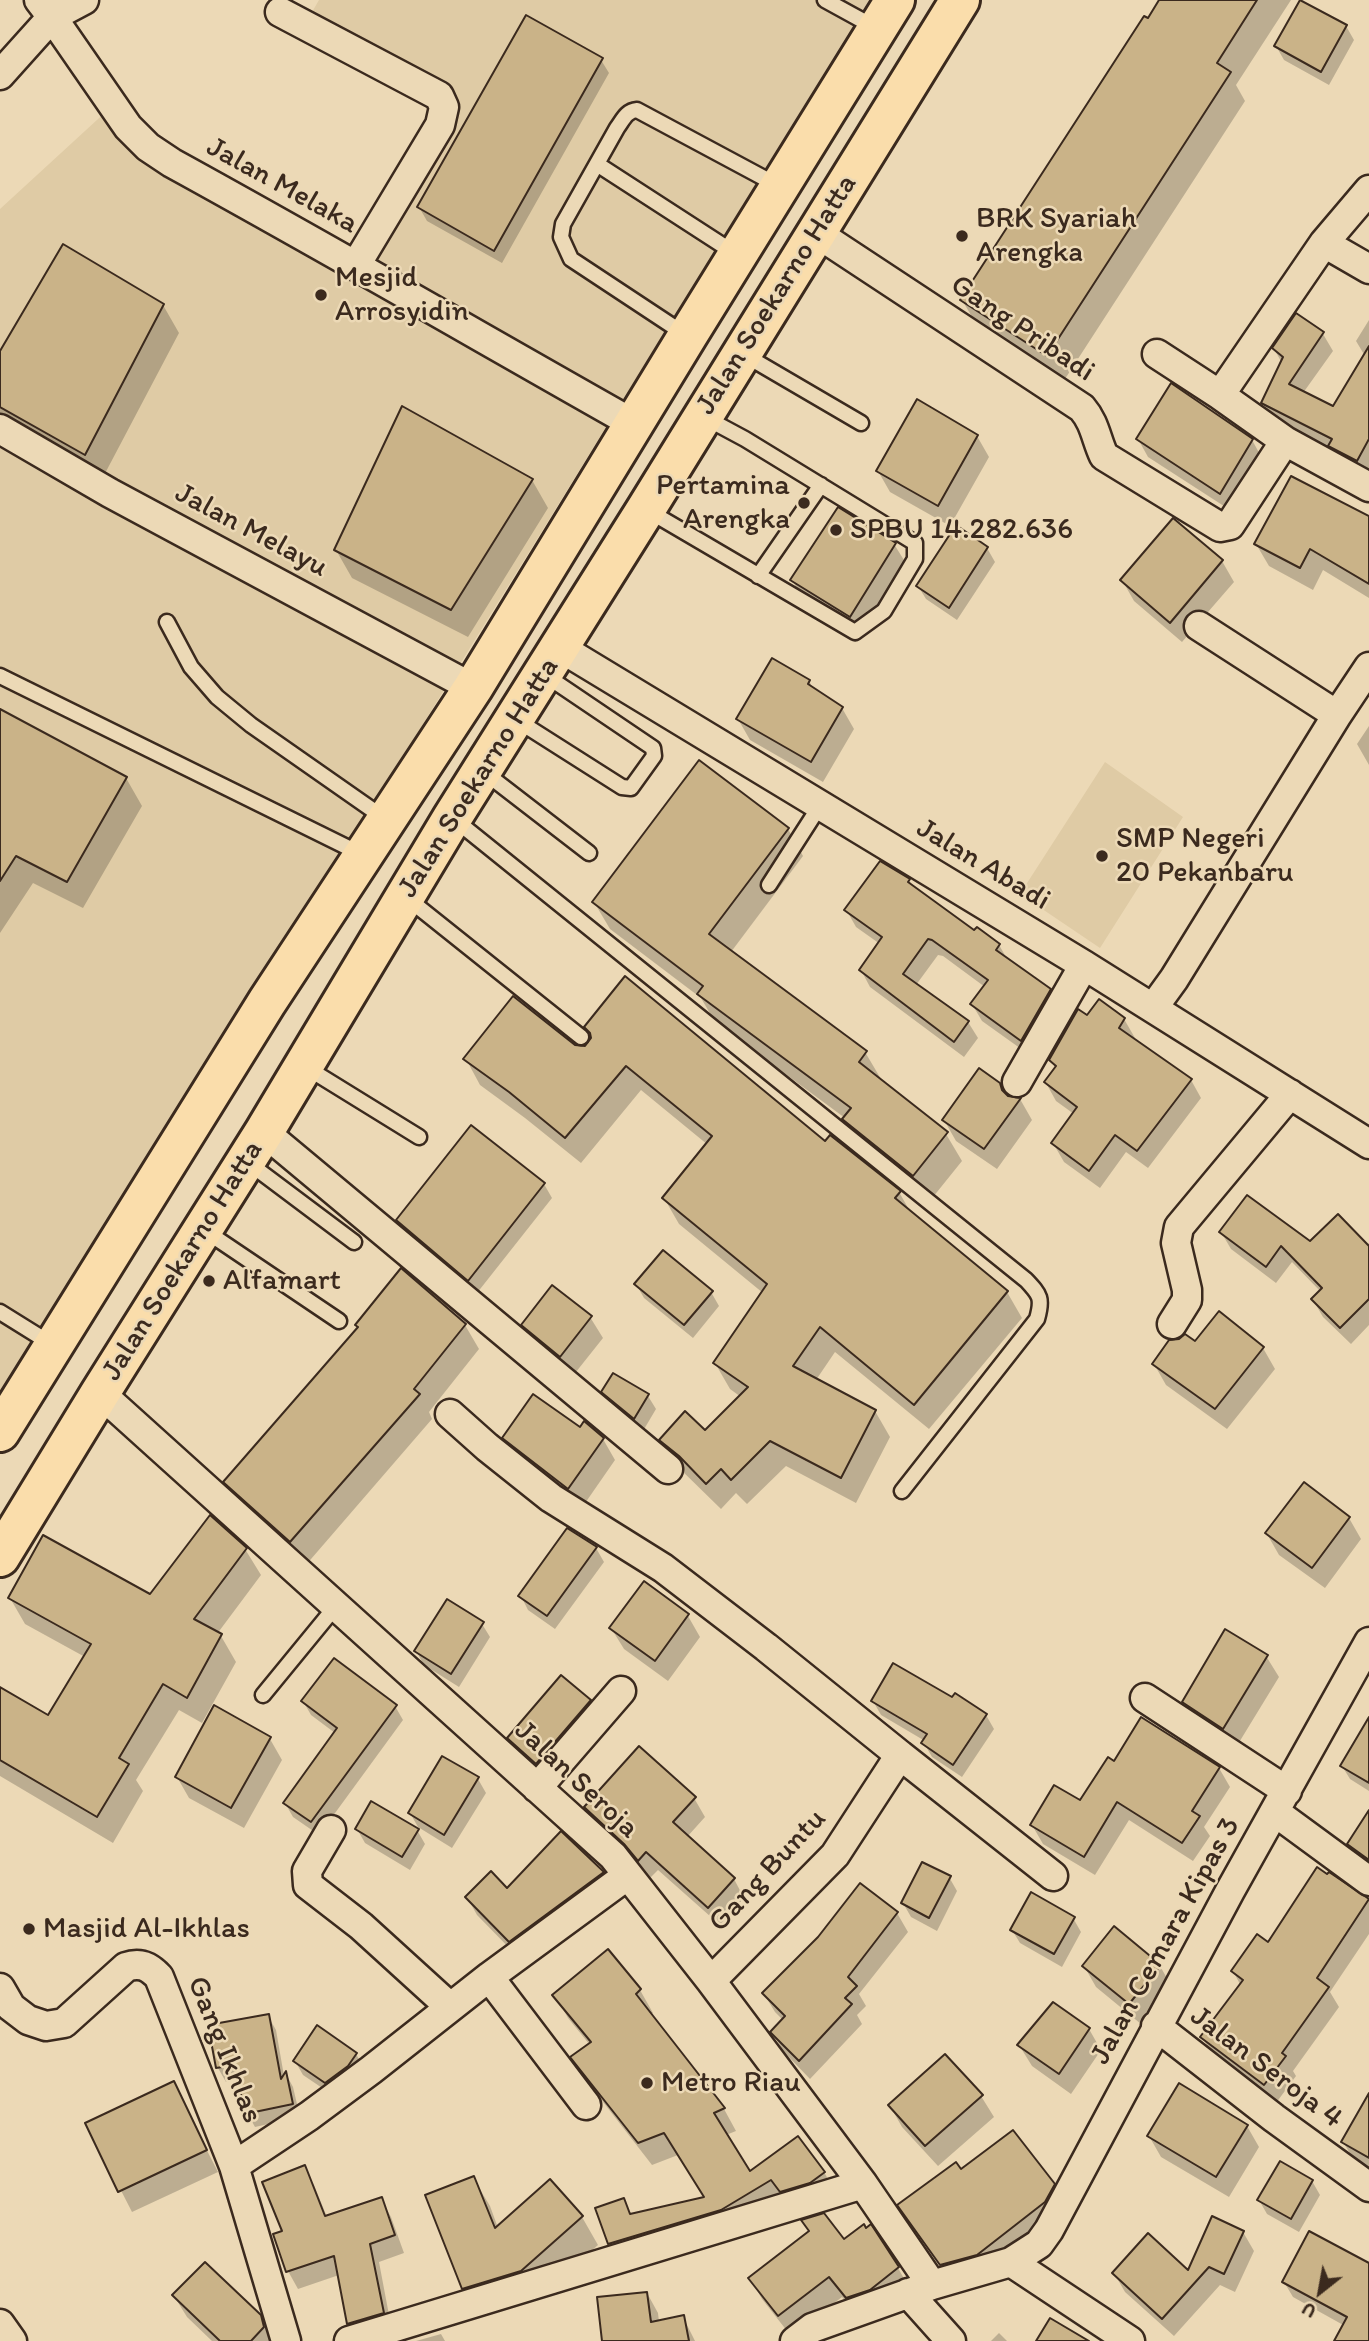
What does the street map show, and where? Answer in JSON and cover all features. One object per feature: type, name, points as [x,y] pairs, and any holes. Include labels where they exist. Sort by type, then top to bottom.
[{"type":"main road","name":"Jalan Soekarno Hatta","points":[[0,1557],[453,818],[960,0]]},
{"type":"main road","name":"Jalan Soekarno Hatta","points":[[0,1432],[267,1002],[473,688],[886,14]]},
{"type":"main road","points":[[840,92],[887,118]]},
{"type":"street","points":[[0,75],[46,9],[84,0]]},
{"type":"street","name":"Jalan Melaka","points":[[46,9],[128,127],[148,147],[634,424]]},
{"type":"street","points":[[280,12],[439,96],[444,107],[440,125],[356,265]]},
{"type":"street","points":[[1220,395],[1324,243],[1369,190]]},
{"type":"street","name":"Gang Pribadi","points":[[815,232],[1082,408],[1094,426],[1098,445],[1104,456],[1220,527],[1230,525],[1285,441]]},
{"type":"street","points":[[1324,243],[1369,270]]},
{"type":"street","points":[[1157,354],[1285,441],[1369,487]]},
{"type":"street","name":"Jalan Melayu","points":[[0,429],[110,493],[473,688]]},
{"type":"street","points":[[1199,626],[1336,715]]},
{"type":"street","name":"Jalan Abadi","points":[[552,661],[821,804],[1369,1144]]},
{"type":"street","points":[[1153,1008],[1174,979],[1336,715],[1369,667]]},
{"type":"street","points":[[1017,1082],[1084,965]]},
{"type":"street","points":[[1172,1324],[1187,1300],[1176,1243],[1179,1227],[1290,1094]]},
{"type":"street","points":[[254,1146],[668,1469]]},
{"type":"street","name":"Jalan Seroja","points":[[100,1393],[597,1842],[628,1875],[863,2184],[951,2341]]},
{"type":"street","points":[[450,1414],[551,1498],[663,1568],[1053,1875]]},
{"type":"street","name":"Jalan Cemara Kipas 3","points":[[795,2341],[812,2328],[920,2289],[1011,2262],[1039,2244],[1049,2230],[1156,2026],[1369,1642]]},
{"type":"street","points":[[537,1788],[621,1692]]},
{"type":"street","points":[[1145,1698],[1281,1801],[1369,1881]]},
{"type":"street","name":"Gang Buntu","points":[[710,1981],[835,1855],[900,1755]]},
{"type":"street","points":[[331,1830],[307,1871],[308,1885],[361,1926],[450,2007]]},
{"type":"street","points":[[234,2166],[319,2108],[489,1977],[628,1875]]},
{"type":"street","name":"Gang Ikhlas","points":[[0,1988],[10,2007],[28,2020],[46,2026],[64,2023],[126,1967],[135,1964],[153,1970],[159,1978],[234,2166],[286,2341]]},
{"type":"street","points":[[489,1977],[586,2105]]},
{"type":"street","name":"Jalan Seroja 4","points":[[1156,2026],[1274,2118],[1369,2187]]},
{"type":"street","points":[[349,2341],[863,2184]]},
{"type":"street","points":[[1011,2262],[1130,2341]]},
{"type":"street","points":[[0,2324],[12,2341]]},
{"type":"lane","points":[[825,0],[886,14]]},
{"type":"lane","points":[[688,335],[571,259],[561,237],[563,224],[626,115],[631,110],[637,110],[781,187]]},
{"type":"lane","points":[[597,164],[737,255]]},
{"type":"lane","points":[[741,353],[861,423]]},
{"type":"lane","points":[[646,509],[855,632],[884,611],[915,559],[915,543],[745,439],[702,416]]},
{"type":"lane","points":[[758,576],[821,485]]},
{"type":"lane","points":[[167,622],[191,667],[217,697],[251,725],[386,818]]},
{"type":"lane","points":[[515,719],[622,787],[628,788],[636,783],[654,756],[653,748],[552,661]]},
{"type":"lane","points":[[0,676],[364,856]]},
{"type":"lane","points":[[482,771],[589,853]]},
{"type":"lane","points":[[769,885],[821,804]]},
{"type":"lane","points":[[453,818],[1026,1280],[1040,1295],[1041,1306],[1037,1319],[902,1491]]},
{"type":"lane","points":[[405,897],[581,1037]]},
{"type":"lane","points":[[303,1066],[419,1137]]},
{"type":"lane","points":[[254,1146],[354,1242]]},
{"type":"lane","points":[[202,1229],[339,1321]]},
{"type":"lane","points":[[0,1312],[54,1346]]},
{"type":"lane","points":[[262,1695],[336,1606]]},
{"type":"shaded area","points":[[319,0],[869,0],[0,1411],[0,209],[110,108],[363,271],[458,108],[304,26]]},
{"type":"shaded area","name":"SMP Negeri 20 Pekanbaru","points":[[1105,762],[1183,817],[1100,948],[1020,894]]},
{"type":"building","points":[[1159,0],[1257,0],[1217,63],[1231,72],[1047,356],[960,300],[1144,16],[1148,18]]},
{"type":"building","points":[[1300,0],[1347,25],[1321,72],[1274,46]]},
{"type":"building","points":[[526,15],[603,58],[494,251],[417,207]]},
{"type":"building","points":[[63,244],[164,304],[85,455],[0,407],[0,351]]},
{"type":"building","points":[[1296,313],[1324,332],[1289,384],[1333,406],[1369,346],[1369,439],[1357,461],[1328,446],[1332,439],[1261,403],[1283,357],[1272,348]]},
{"type":"building","points":[[1171,383],[1253,439],[1220,494],[1136,439]]},
{"type":"building","points":[[917,399],[978,435],[938,506],[876,471]]},
{"type":"building","points":[[402,406],[533,479],[451,610],[334,550]]},
{"type":"building","points":[[1291,476],[1369,516],[1369,584],[1310,549],[1300,568],[1254,544]]},
{"type":"building","points":[[838,507],[896,543],[850,617],[790,580]]},
{"type":"building","points":[[1173,518],[1223,560],[1170,623],[1120,580]]},
{"type":"building","points":[[956,525],[988,547],[949,608],[916,586]]},
{"type":"building","points":[[772,658],[810,680],[808,684],[843,707],[811,762],[736,719]]},
{"type":"building","points":[[0,709],[127,777],[67,882],[16,856],[0,881]]},
{"type":"building","points":[[699,760],[789,828],[709,934],[867,1051],[859,1062],[948,1132],[913,1176],[842,1119],[851,1108],[697,994],[703,986],[592,902]]},
{"type":"building","points":[[880,861],[910,879],[908,882],[974,930],[977,927],[1000,944],[996,950],[1051,989],[1021,1041],[970,1004],[988,980],[932,940],[928,939],[903,974],[969,1021],[954,1042],[859,970],[882,937],[844,910]]},
{"type":"building","points":[[625,976],[825,1141],[830,1135],[901,1191],[895,1198],[1008,1291],[914,1405],[820,1327],[793,1366],[876,1410],[841,1478],[770,1441],[731,1480],[721,1469],[706,1484],[659,1440],[685,1411],[705,1430],[748,1387],[713,1363],[767,1284],[662,1198],[712,1136],[626,1066],[565,1138],[463,1059],[513,996],[575,1045],[585,1046],[591,1038],[584,1027]]},
{"type":"building","points":[[1099,999],[1125,1018],[1119,1028],[1192,1079],[1137,1151],[1115,1135],[1089,1171],[1051,1143],[1077,1107],[1044,1082],[1056,1066],[1049,1060],[1078,1009],[1087,1015]]},
{"type":"building","points":[[979,1068],[1000,1083],[1008,1096],[1021,1098],[984,1149],[942,1120]]},
{"type":"building","points":[[471,1125],[545,1183],[468,1281],[396,1220]]},
{"type":"building","points":[[1247,1195],[1310,1241],[1338,1214],[1369,1246],[1369,1299],[1340,1328],[1311,1299],[1322,1288],[1281,1246],[1266,1267],[1219,1232]]},
{"type":"building","points":[[663,1250],[713,1291],[684,1325],[634,1284]]},
{"type":"building","points":[[401,1268],[466,1324],[414,1389],[420,1394],[290,1542],[223,1482],[358,1327],[355,1325]]},
{"type":"building","points":[[552,1285],[592,1316],[560,1357],[521,1325]]},
{"type":"building","points":[[1219,1311],[1264,1347],[1215,1409],[1152,1364],[1169,1340],[1179,1339],[1185,1334],[1195,1341]]},
{"type":"building","points":[[613,1373],[649,1394],[634,1419],[601,1392]]},
{"type":"building","points":[[533,1394],[580,1427],[584,1421],[604,1438],[568,1489],[502,1438]]},
{"type":"building","points":[[1304,1482],[1350,1517],[1312,1568],[1265,1533]]},
{"type":"building","points":[[210,1515],[247,1548],[194,1619],[222,1634],[187,1698],[163,1684],[119,1758],[129,1764],[97,1817],[0,1760],[0,1687],[48,1715],[91,1644],[8,1598],[43,1535],[150,1594]]},
{"type":"building","points":[[567,1528],[597,1547],[547,1616],[518,1596]]},
{"type":"building","points":[[644,1581],[689,1614],[655,1661],[609,1628]]},
{"type":"building","points":[[447,1599],[484,1622],[451,1674],[414,1651]]},
{"type":"building","points":[[1225,1629],[1268,1655],[1223,1729],[1182,1702]]},
{"type":"building","points":[[334,1658],[397,1705],[311,1822],[283,1803],[337,1728],[301,1701]]},
{"type":"building","points":[[893,1663],[952,1697],[955,1693],[987,1714],[953,1765],[921,1743],[927,1734],[871,1701]]},
{"type":"building","points":[[561,1675],[591,1700],[536,1764],[507,1738]]},
{"type":"building","points":[[214,1705],[271,1737],[231,1808],[175,1777]]},
{"type":"building","points":[[1141,1717],[1220,1767],[1192,1811],[1200,1816],[1182,1843],[1117,1802],[1084,1857],[1030,1825],[1054,1785],[1080,1800],[1108,1757],[1114,1761]]},
{"type":"building","points":[[1369,1717],[1369,1783],[1340,1766]]},
{"type":"building","points":[[639,1746],[696,1797],[673,1822],[735,1878],[708,1908],[646,1852],[638,1861],[624,1844],[584,1807]]},
{"type":"building","points":[[442,1756],[479,1777],[444,1835],[408,1813]]},
{"type":"building","points":[[371,1801],[419,1829],[402,1857],[355,1829]]},
{"type":"building","points":[[1369,1810],[1369,1860],[1347,1844]]},
{"type":"building","points":[[561,1831],[604,1872],[509,1942],[465,1897],[491,1871],[507,1888]]},
{"type":"building","points":[[922,1862],[951,1876],[929,1918],[901,1903]]},
{"type":"building","points":[[1317,1867],[1369,1899],[1317,1978],[1329,1987],[1282,2053],[1286,2056],[1264,2085],[1200,2037],[1243,1980],[1231,1971],[1257,1934],[1268,1942]]},
{"type":"building","points":[[860,1883],[898,1912],[848,1977],[857,1986],[845,1998],[852,2004],[799,2061],[770,2032],[785,2016],[762,1993],[818,1937]]},
{"type":"building","points":[[1031,1892],[1075,1917],[1054,1954],[1010,1930]]},
{"type":"building","points":[[1114,1926],[1161,1965],[1129,2004],[1082,1966]]},
{"type":"building","points":[[608,1949],[641,1989],[636,1994],[725,2108],[714,2113],[750,2171],[798,2136],[825,2172],[810,2183],[780,2192],[771,2180],[721,2210],[608,2244],[595,2208],[624,2198],[630,2214],[704,2197],[664,2133],[638,2143],[570,2057],[591,2042],[552,1995]]},
{"type":"building","points":[[1053,2002],[1090,2028],[1059,2074],[1017,2045]]},
{"type":"building","points":[[269,2014],[281,2079],[286,2071],[293,2104],[245,2114],[235,2065],[216,2068],[208,2025]]},
{"type":"building","points":[[317,2025],[357,2053],[348,2066],[325,2083],[293,2061]]},
{"type":"building","points":[[945,2054],[983,2095],[925,2146],[888,2105]]},
{"type":"building","points":[[174,2081],[207,2150],[118,2192],[85,2123]]},
{"type":"building","points":[[1179,2083],[1248,2125],[1216,2177],[1147,2136]]},
{"type":"building","points":[[1369,2093],[1369,2158],[1341,2142]]},
{"type":"building","points":[[1013,2130],[1055,2184],[1045,2202],[977,2255],[940,2265],[897,2205],[956,2162],[961,2169]]},
{"type":"building","points":[[1280,2161],[1313,2180],[1291,2219],[1257,2200]]},
{"type":"building","points":[[305,2165],[325,2216],[382,2197],[395,2235],[370,2244],[384,2313],[347,2324],[334,2256],[286,2272],[273,2234],[282,2231],[262,2182]]},
{"type":"building","points":[[474,2176],[495,2228],[550,2179],[583,2216],[521,2271],[462,2289],[425,2195]]},
{"type":"building","points":[[824,2213],[844,2239],[864,2224],[866,2228],[871,2224],[899,2267],[870,2290],[846,2298],[829,2277],[778,2316],[748,2278],[809,2231],[801,2220]]},
{"type":"building","points":[[1212,2216],[1244,2231],[1224,2274],[1209,2267],[1162,2319],[1112,2273],[1148,2233],[1188,2270]]},
{"type":"building","points":[[1309,2231],[1369,2263],[1369,2341],[1334,2341],[1347,2317],[1282,2282]]},
{"type":"building","points":[[205,2262],[261,2315],[264,2327],[251,2341],[220,2341],[172,2295]]},
{"type":"building","points":[[647,2292],[651,2322],[684,2315],[689,2341],[602,2341],[597,2297]]},
{"type":"building","points":[[1050,2318],[1089,2341],[1036,2341]]},
{"type":"place","name":"BRK Syariah Arengka","points":[[962,236]]},
{"type":"place","name":"Mesjid Arrosyidin","points":[[321,295]]},
{"type":"place","name":"Pertamina Arengka","points":[[804,503]]},
{"type":"place","name":"SPBU 14.282.636","points":[[836,530]]},
{"type":"place","name":"SMP Negeri 20 Pekanbaru","points":[[1102,856]]},
{"type":"place","name":"Alfamart","points":[[209,1281]]},
{"type":"place","name":"Masjid Al-Ikhlas","points":[[29,1929]]},
{"type":"place","name":"Metro Riau","points":[[647,2083]]}]
